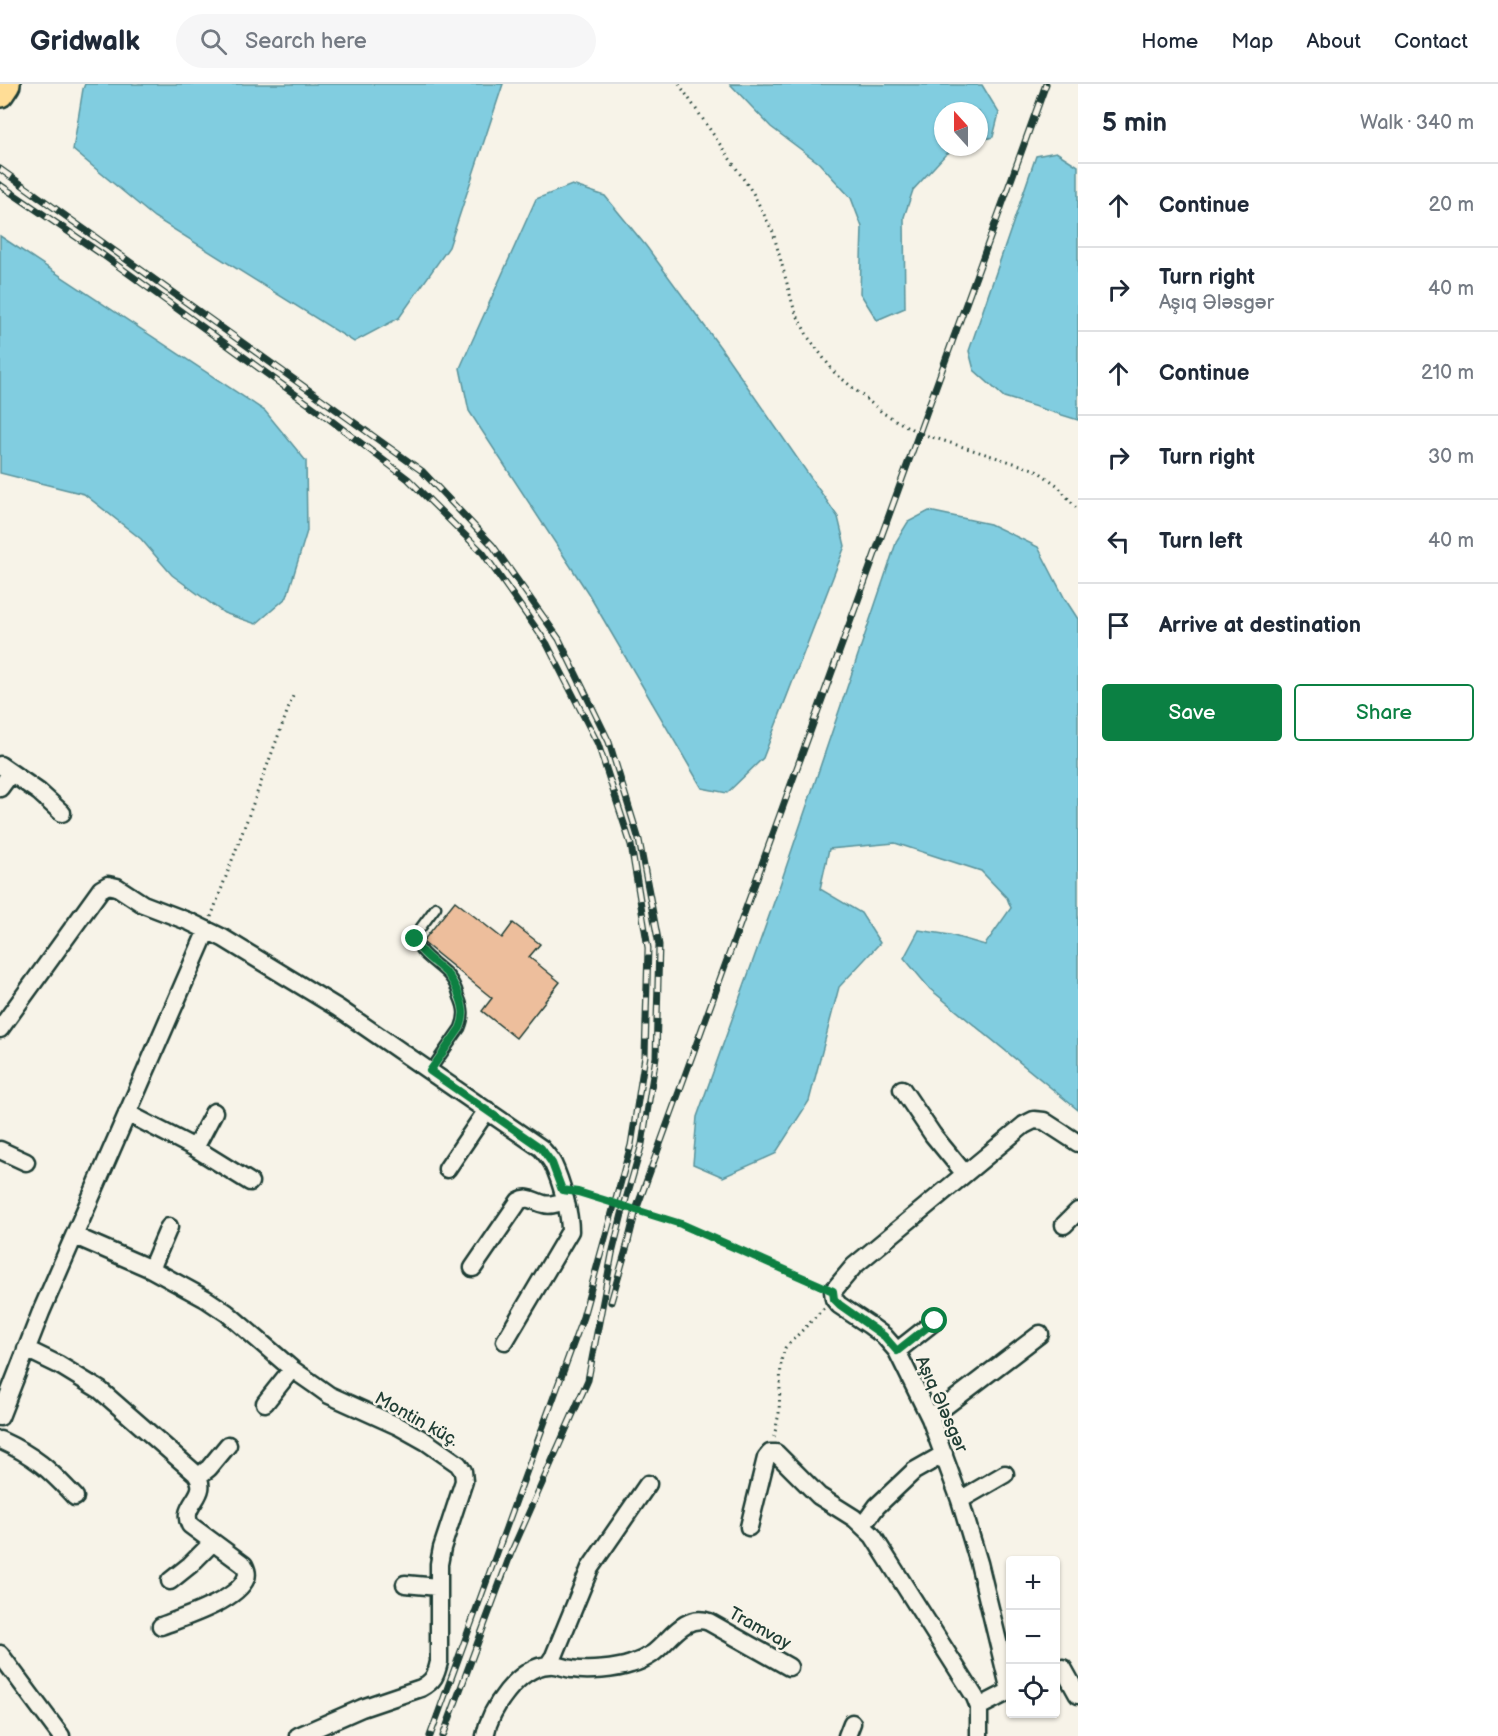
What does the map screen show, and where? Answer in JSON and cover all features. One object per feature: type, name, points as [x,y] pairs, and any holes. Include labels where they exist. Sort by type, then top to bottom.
[{"type":"main road","points":[[0,93],[6,84]]},
{"type":"street","points":[[0,788],[5,769],[39,792],[62,813]]},
{"type":"street","points":[[0,1029],[101,889],[108,885],[117,887],[143,904],[207,930],[338,1008],[541,1148],[552,1163],[563,1196],[570,1231],[505,1341]]},
{"type":"street","points":[[0,1417],[26,1349],[207,930]]},
{"type":"street","points":[[902,1089],[933,1135],[965,1174]]},
{"type":"street","points":[[447,1169],[487,1110]]},
{"type":"street","points":[[195,1148],[214,1112]]},
{"type":"street","points":[[127,1113],[195,1148],[250,1182]]},
{"type":"street","points":[[833,1295],[840,1281],[854,1266],[1024,1125],[1034,1120],[1044,1121],[1078,1143]]},
{"type":"street","points":[[0,1150],[26,1162]]},
{"type":"street","points":[[472,1268],[519,1201],[528,1198],[546,1205],[563,1196]]},
{"type":"street","points":[[1064,1225],[1078,1211]]},
{"type":"street","points":[[151,1269],[169,1227]]},
{"type":"street","name":"Montin küç.","points":[[75,1236],[151,1269],[206,1299],[227,1313],[292,1369],[329,1395],[400,1427],[425,1441],[458,1464],[463,1471],[464,1481],[439,1564],[439,1662],[435,1677],[422,1688],[362,1708],[298,1736]]},
{"type":"street","name":"Aşıq Ələsgər","points":[[833,1295],[840,1305],[884,1336],[897,1351],[930,1418],[960,1500],[982,1573],[1006,1674]]},
{"type":"street","points":[[897,1351],[935,1321]]},
{"type":"street","points":[[930,1418],[1040,1335]]},
{"type":"street","points":[[26,1349],[59,1365],[99,1390],[199,1476],[201,1486],[188,1512],[187,1519],[190,1525],[244,1565],[246,1578],[227,1598],[203,1611],[161,1626]]},
{"type":"street","points":[[266,1403],[292,1369]]},
{"type":"street","points":[[0,1440],[31,1455],[75,1497]]},
{"type":"street","points":[[199,1476],[209,1468],[228,1445]]},
{"type":"street","points":[[749,1527],[766,1458],[770,1453],[776,1453],[819,1496],[863,1525],[873,1536],[975,1697],[979,1707],[979,1736]]},
{"type":"street","points":[[863,1525],[877,1506],[914,1471],[944,1454]]},
{"type":"street","points":[[960,1500],[1005,1474]]},
{"type":"street","points":[[485,1736],[489,1719],[496,1706],[515,1683],[526,1674],[548,1665],[554,1656],[590,1568],[648,1484]]},
{"type":"street","points":[[170,1581],[213,1542]]},
{"type":"street","points":[[405,1584],[438,1587]]},
{"type":"street","name":"Tramvay","points":[[548,1665],[559,1665],[573,1670],[603,1669],[632,1664],[652,1654],[676,1630],[694,1621],[703,1620],[789,1667]]},
{"type":"street","points":[[0,1654],[61,1736]]},
{"type":"street","points":[[1066,1666],[1078,1695]]},
{"type":"street","points":[[979,1707],[1006,1693]]},
{"type":"lane","points":[[430,1071],[460,1028],[464,1008],[449,975],[417,946],[415,939],[416,934],[436,907]]},
{"type":"path","points":[[679,84],[753,193],[773,232],[794,309],[808,337],[834,372],[883,413],[919,433],[1036,470],[1057,485],[1078,510]]},
{"type":"path","points":[[207,930],[293,696]]},
{"type":"path","points":[[563,1196],[578,1192],[681,1224],[833,1295],[785,1348],[781,1361],[779,1413],[770,1453]]},
{"type":"water","points":[[85,84],[503,84],[449,247],[399,318],[354,342],[154,217],[73,150]]},
{"type":"water","points":[[730,84],[982,85],[999,113],[993,137],[988,138],[988,102],[934,102],[934,156],[944,156],[913,190],[904,217],[905,308],[877,320],[860,293],[862,227],[851,198],[819,163],[771,127]]},
{"type":"water","points":[[1056,152],[1078,166],[1078,420],[1004,397],[974,370],[969,351],[1036,156]]},
{"type":"water","points":[[572,185],[605,196],[646,246],[720,347],[838,517],[845,546],[763,758],[727,793],[702,788],[588,593],[469,411],[460,368],[536,199]]},
{"type":"water","points":[[0,236],[265,411],[306,461],[307,531],[287,597],[256,624],[224,613],[172,575],[141,539],[84,494],[0,473]]},
{"type":"water","points":[[929,511],[990,524],[1038,547],[1078,619],[1078,1110],[930,989],[904,958],[919,930],[950,935],[985,945],[1011,908],[1007,898],[981,871],[895,843],[829,849],[820,889],[861,913],[880,943],[839,987],[809,1101],[775,1154],[723,1177],[693,1164],[697,1117],[778,891],[897,540],[908,522]]},
{"type":"building","points":[[455,901],[502,938],[513,923],[540,944],[529,957],[560,982],[516,1038],[482,1011],[492,998],[423,941]]},
{"type":"railway","points":[[611,1302],[636,1210],[1046,84]]},
{"type":"railway","points":[[0,169],[422,471],[493,546],[559,639],[609,742],[639,840],[659,945],[656,1057],[642,1144],[612,1254],[588,1380],[511,1553],[443,1736]]},
{"type":"railway","points":[[0,185],[103,255],[328,418],[408,479],[483,553],[547,644],[598,744],[631,845],[648,948],[645,1056],[631,1145],[583,1317],[430,1736]]},
{"type":"route","points":[[415,939],[417,946],[449,975],[464,1008],[460,1028],[430,1071],[541,1148],[552,1163],[562,1190],[578,1192],[681,1224],[833,1291],[834,1299],[840,1305],[884,1336],[897,1351],[935,1321]]}]
